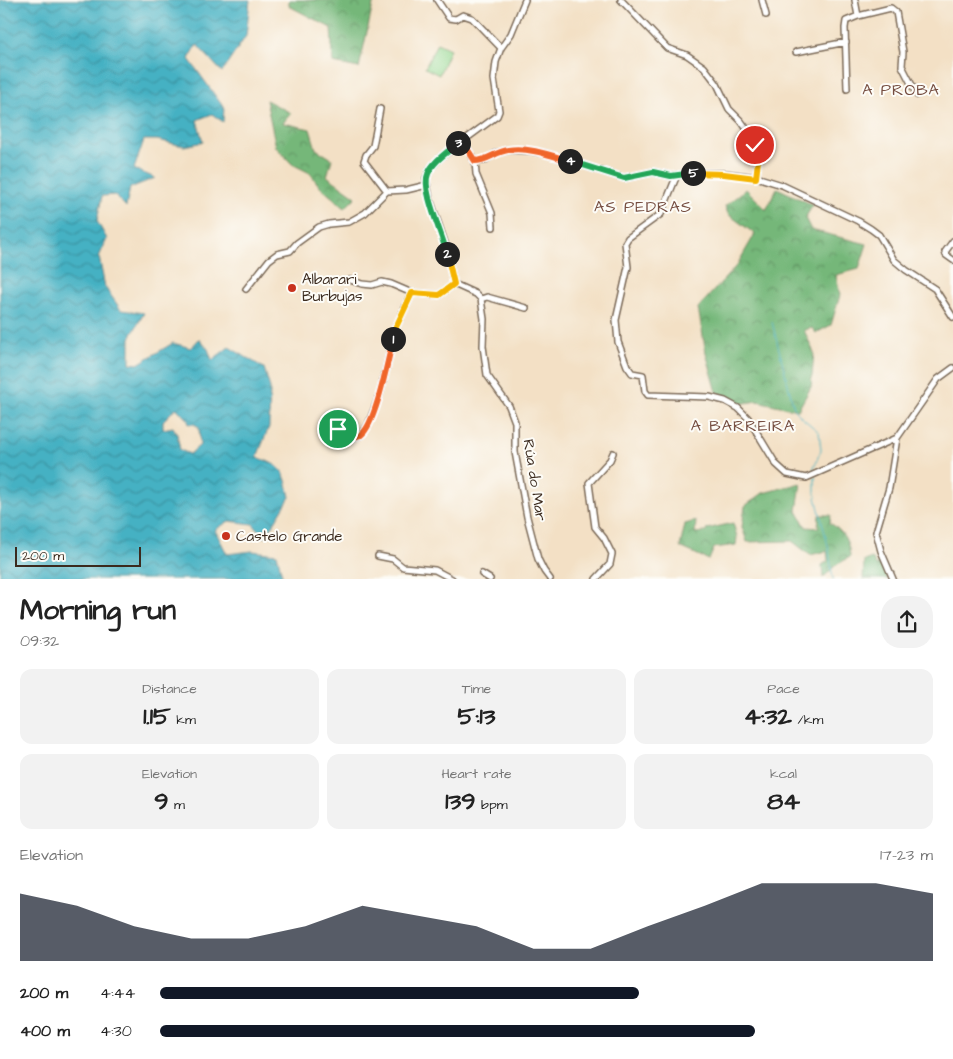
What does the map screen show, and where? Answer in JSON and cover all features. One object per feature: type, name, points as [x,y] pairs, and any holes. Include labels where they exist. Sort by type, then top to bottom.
[{"type":"street","points":[[437,0],[449,18],[456,19],[463,15],[472,18],[501,48]]},
{"type":"street","points":[[454,284],[445,243],[436,220],[426,178],[430,169],[440,158],[494,119],[499,111],[494,79],[496,62],[501,48],[511,34],[524,0]]},
{"type":"street","points":[[621,0],[667,48],[687,55],[704,67],[717,84],[728,109],[741,121],[755,145],[758,161],[756,178]]},
{"type":"street","points":[[762,0],[766,15]]},
{"type":"street","points":[[855,0],[858,16]]},
{"type":"street","points":[[847,89],[844,28],[846,21],[891,8],[896,12],[903,52],[902,66],[917,95]]},
{"type":"street","points":[[796,52],[846,42]]},
{"type":"street","points":[[380,109],[374,146],[364,160],[386,192]]},
{"type":"street","points":[[462,141],[475,161],[476,174],[492,213],[492,228]]},
{"type":"street","points":[[475,161],[484,161],[496,153],[508,150],[530,151],[555,156],[624,178],[653,172],[671,176],[695,173],[724,174],[756,178],[782,185],[872,229],[879,235],[894,260],[934,289],[953,317]]},
{"type":"street","points":[[678,175],[661,214],[628,238],[625,244],[628,267],[616,320],[618,342],[626,366],[632,373],[643,375],[645,391],[648,395],[709,397],[725,401],[738,408],[748,418],[776,464],[787,474],[806,478],[897,438]]},
{"type":"street","points":[[246,289],[269,260],[277,254],[290,251],[297,243],[318,228],[329,224],[349,222],[366,213],[386,192],[427,185]]},
{"type":"street","points":[[953,241],[945,252],[953,260]]},
{"type":"street","points":[[350,280],[372,285],[382,282],[412,293],[439,295],[454,284]]},
{"type":"street","points":[[454,284],[476,294],[481,299],[487,297],[526,308]]},
{"type":"street","points":[[324,420],[353,437],[361,435],[368,425],[380,394],[396,327],[412,293]]},
{"type":"street","name":"Rúa do Mar","points":[[481,299],[484,319],[483,346],[487,375],[509,406],[514,422],[515,452],[525,508],[538,559],[550,579]]},
{"type":"street","points":[[893,579],[880,551],[876,532],[889,488],[897,438],[938,379],[953,368]]},
{"type":"street","points":[[596,579],[610,564],[612,554],[610,548],[595,527],[589,483],[610,460],[613,453]]},
{"type":"street","points":[[378,556],[393,559],[403,567],[435,570],[452,579]]},
{"type":"street","points":[[482,574],[490,579]]},
{"type":"green space","points":[[289,0],[374,0],[359,68],[333,63],[331,28],[289,6]]},
{"type":"green space","points":[[437,43],[450,49],[439,75],[425,68]]},
{"type":"green space","points":[[266,100],[291,113],[283,123],[310,129],[316,149],[332,159],[327,176],[356,197],[345,208],[320,187],[310,173],[292,164],[276,147]]},
{"type":"green space","points":[[777,188],[813,205],[805,218],[811,230],[867,244],[859,269],[836,275],[840,295],[831,325],[816,333],[812,328],[804,330],[814,353],[811,387],[798,410],[757,401],[739,404],[717,392],[706,353],[698,308],[737,265],[755,234],[728,214],[725,206],[746,189],[766,210]]},
{"type":"green space","points":[[801,483],[797,511],[806,527],[818,528],[819,515],[831,515],[830,523],[842,533],[847,541],[850,557],[836,565],[823,578],[822,565],[828,561],[827,551],[810,555],[792,541],[747,542],[742,527],[745,506],[763,493]]},
{"type":"green space","points":[[696,521],[695,533],[706,532],[707,529],[733,523],[737,537],[736,545],[714,548],[709,560],[680,547],[685,524]]},
{"type":"green space","points":[[872,558],[877,567],[880,558],[888,576],[887,579],[863,579],[864,561]]},
{"type":"water","points":[[0,0],[250,0],[246,36],[222,72],[197,45],[189,59],[224,108],[223,122],[212,114],[197,120],[203,142],[184,146],[157,140],[144,140],[134,169],[155,178],[130,188],[126,207],[115,195],[102,196],[97,221],[107,239],[99,257],[105,287],[121,310],[144,313],[130,338],[130,363],[138,364],[173,343],[191,348],[199,339],[208,349],[212,360],[229,347],[264,368],[270,388],[269,427],[257,457],[281,470],[286,480],[290,497],[265,538],[253,524],[229,521],[215,530],[227,554],[252,551],[277,554],[283,579],[0,579]],"holes":[[[176,408],[187,418],[189,424],[199,427],[200,445],[190,454],[180,450],[177,434],[173,427],[163,429],[163,421]]]},
{"type":"waterway","points":[[772,322],[794,408],[801,417],[819,432],[821,450],[814,467],[814,472]]},
{"type":"waterway","points":[[815,476],[815,493],[828,546],[833,579]]},
{"type":"place","name":"Albarari Burbujas","points":[[292,288]]},
{"type":"place","name":"Castelo Grande","points":[[226,536]]},
{"type":"district","name":"A PROBA","points":[[901,89]]},
{"type":"district","name":"AS PEDRAS","points":[[643,206]]},
{"type":"district","name":"A BARREIRA","points":[[743,425]]},
{"type":"route","points":[[338,429],[353,437],[361,435],[368,425],[380,394],[396,327],[412,293],[439,295],[454,284],[445,243],[436,220],[426,178],[430,169],[440,158],[459,143],[462,141],[475,161],[484,161],[496,153],[508,150],[530,151],[547,154],[624,178],[653,172],[671,176],[695,173],[756,178],[758,161],[755,145]]}]
